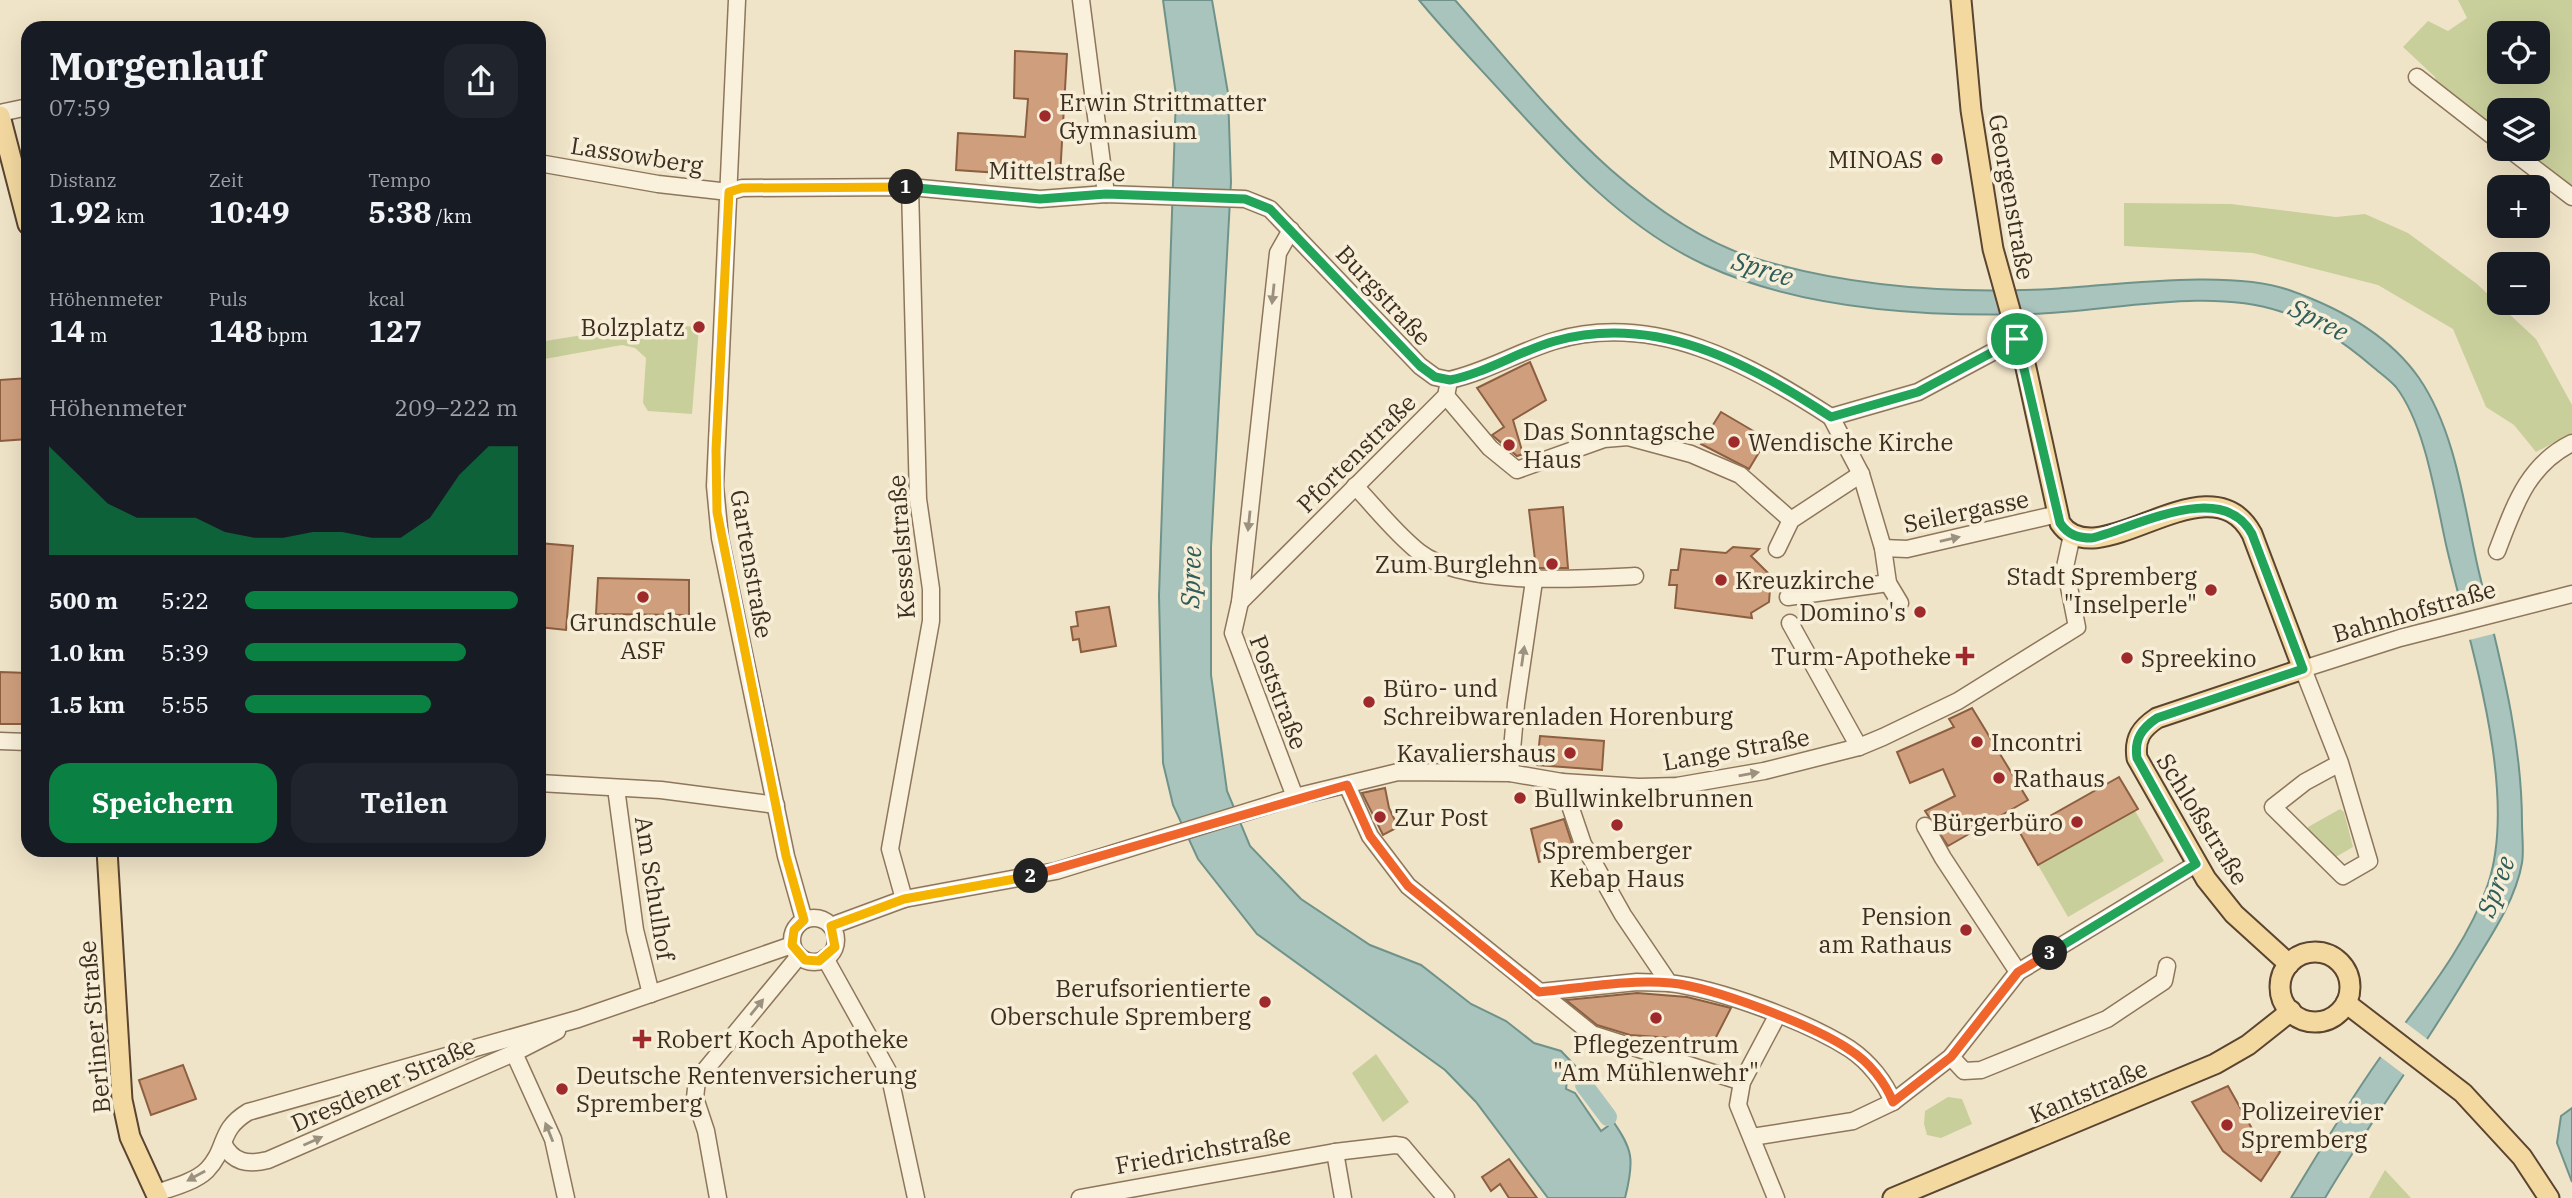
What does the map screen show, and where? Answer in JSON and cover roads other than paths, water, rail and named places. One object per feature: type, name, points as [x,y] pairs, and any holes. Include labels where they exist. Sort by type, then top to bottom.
[{"type":"main road","name":"Georgenstraße","points":[[1958,1],[1971,110],[1993,249],[2063,524]]},
{"type":"main road","points":[[0,114],[21,196]]},
{"type":"main road","points":[[2063,524],[2092,538],[2199,508],[2221,508],[2240,517],[2252,534],[2303,669]]},
{"type":"main road","name":"Bahnhofstraße","points":[[2137,758],[2135,747],[2140,733],[2157,718],[2303,669]]},
{"type":"main road","name":"Schloßstraße","points":[[2137,758],[2196,864],[2234,914],[2289,964]]},
{"type":"main road","name":"Berliner Straße","points":[[107,857],[122,1100],[130,1137],[153,1196]]},
{"type":"main road","points":[[2308,953],[2330,955],[2346,971],[2350,993],[2346,1003],[2340,1012],[2320,1021],[2300,1018],[2285,1003],[2281,983],[2289,964],[2308,953]]},
{"type":"main road","points":[[2346,1003],[2463,1093],[2504,1136],[2549,1198]]},
{"type":"main road","name":"Kantstraße","points":[[1894,1198],[2215,1064],[2248,1045],[2291,1011]]},
{"type":"street","name":"Gartenstraße","points":[[737,0],[716,450],[717,512],[786,856],[804,920]]},
{"type":"street","points":[[1081,0],[1106,194]]},
{"type":"street","points":[[2417,77],[2487,132]]},
{"type":"street","points":[[0,114],[21,109]]},
{"type":"street","points":[[2526,161],[2572,197]]},
{"type":"street","name":"Lassowberg","points":[[546,164],[658,184],[729,192]]},
{"type":"street","name":"Mittelstraße","points":[[729,192],[742,188],[910,187],[1040,199],[1106,194],[1245,199],[1270,209],[1291,230]]},
{"type":"street","name":"Kesselstraße","points":[[904,899],[890,849],[931,621],[931,589],[918,499],[910,187]]},
{"type":"street","name":"Burgstraße","points":[[1291,230],[1420,366],[1448,388],[1490,448],[1517,470],[1604,439],[1628,438],[1690,454],[1740,475],[1791,520]]},
{"type":"street","name":"Poststraße","points":[[1291,230],[1278,253],[1240,602],[1233,633],[1294,797]]},
{"type":"street","name":"Pfortenstraße","points":[[1240,602],[1448,388],[1556,341],[1615,332],[1642,333],[1690,344],[1728,359],[1831,417]]},
{"type":"street","points":[[1900,604],[1888,583],[1883,548],[1861,474],[1831,417],[1918,392],[2015,332]]},
{"type":"street","points":[[2497,551],[2518,494],[2540,466],[2572,443]]},
{"type":"street","points":[[1777,550],[1791,520],[1861,474]]},
{"type":"street","points":[[1355,486],[1419,552],[1441,564],[1534,581],[1635,576]]},
{"type":"street","name":"Lange Straße","points":[[904,899],[1056,871],[1294,797],[1398,772],[1510,773],[1562,782],[1639,788],[1677,786],[1763,771],[1859,747],[1958,701],[2077,627],[2064,567],[2063,524]]},
{"type":"street","name":"Seilergasse","points":[[1883,548],[1907,550],[2063,524]]},
{"type":"street","points":[[1510,773],[1516,704],[1534,581]]},
{"type":"street","points":[[1788,597],[1888,583]]},
{"type":"street","name":"Bahnhofstraße","points":[[2303,669],[2420,633],[2572,594]]},
{"type":"street","points":[[1790,623],[1859,747]]},
{"type":"street","points":[[2303,669],[2340,763],[2369,861],[2343,876],[2273,807],[2305,782],[2340,763]]},
{"type":"street","points":[[0,741],[21,742]]},
{"type":"street","points":[[1562,782],[1583,844],[1623,915],[1668,983]]},
{"type":"street","points":[[546,783],[776,805]]},
{"type":"street","points":[[1347,785],[1370,836],[1408,886],[1592,1034],[1742,1082]]},
{"type":"street","name":"Am Schulhof","points":[[616,788],[635,930],[651,994]]},
{"type":"street","points":[[1925,826],[1942,858],[2018,972]]},
{"type":"street","points":[[1752,1137],[1853,1121],[1893,1102],[1951,1057],[2018,972],[2196,864]]},
{"type":"street","points":[[718,1198],[706,1130],[695,1098],[697,1080],[796,950],[794,930],[804,920],[818,919],[831,926],[904,899]]},
{"type":"street","points":[[831,926],[835,947],[825,958],[889,1073],[915,1190],[922,1198]]},
{"type":"street","name":"Dresdener Straße","points":[[153,1196],[205,1173],[223,1143],[230,1122],[248,1112],[562,1023],[796,950],[812,962],[825,958]]},
{"type":"street","points":[[1951,1057],[1964,1071],[1981,1070],[2107,1019],[2164,981],[2167,966]]},
{"type":"street","points":[[1539,992],[1637,982],[1697,986],[1777,1016],[1851,1050],[1885,1083],[1893,1102]]},
{"type":"street","points":[[1776,1198],[1738,1105],[1742,1082],[1777,1016]]},
{"type":"street","name":"Dresdener Straße","points":[[223,1143],[236,1159],[249,1165],[268,1160],[514,1053],[557,1032],[562,1023]]},
{"type":"street","points":[[514,1053],[553,1139],[566,1198]]},
{"type":"street","name":"Friedrichstraße","points":[[1080,1198],[1377,1145],[1402,1146],[1447,1198]]},
{"type":"street","points":[[1335,1152],[1343,1198]]},
{"type":"water","name":"Spree","points":[[1163,0],[1212,0],[1228,93],[1231,182],[1211,547],[1211,675],[1227,791],[1250,846],[1301,899],[1370,945],[1421,965],[1471,1004],[1506,1021],[1534,1043],[1561,1051],[1580,1071],[1567,1081],[1566,1089],[1575,1093],[1601,1131],[1608,1126],[1607,1119],[1610,1117],[1627,1146],[1631,1164],[1625,1198],[1548,1198],[1476,1102],[1445,1070],[1257,934],[1198,859],[1173,805],[1163,763],[1159,596],[1176,95]]},
{"type":"water","name":"Spree","points":[[1419,0],[1455,0],[1550,109],[1610,169],[1678,221],[1735,251],[1827,276],[1939,289],[2051,289],[2205,279],[2265,284],[2307,297],[2361,324],[2393,348],[2419,378],[2442,422],[2457,470],[2501,663],[2518,758],[2523,858],[2515,889],[2496,927],[2325,1198],[2291,1198],[2354,1095],[2439,976],[2467,931],[2488,884],[2496,847],[2498,806],[2494,762],[2478,672],[2422,443],[2415,422],[2396,387],[2351,349],[2317,327],[2279,311],[2251,304],[2189,301],[2030,314],[1949,314],[1822,301],[1742,280],[1676,250],[1648,232],[1597,191],[1528,121]]},
{"type":"water","points":[[2572,1108],[2572,1182],[2557,1143],[2561,1116]]},
{"type":"waterway","points":[[1584,1085],[1608,1117]]},
{"type":"place","name":"Erwin Strittmatter Gymnasium","points":[[1045,116]]},
{"type":"place","name":"MINOAS","points":[[1937,159]]},
{"type":"place","name":"Bolzplatz","points":[[699,327]]},
{"type":"place","name":"Wendische Kirche","points":[[1734,442]]},
{"type":"place","name":"Das Sonntagsche Haus","points":[[1509,445]]},
{"type":"place","name":"Zum Burglehn","points":[[1552,564]]},
{"type":"place","name":"Kreuzkirche","points":[[1721,580]]},
{"type":"place","name":"Stadt Spremberg \"Inselperle\"","points":[[2211,590]]},
{"type":"place","name":"Grundschule ASF","points":[[643,597]]},
{"type":"place","name":"Domino's","points":[[1920,612]]},
{"type":"place","name":"Turm-Apotheke","points":[[1965,656]]},
{"type":"place","name":"Spreekino","points":[[2127,658]]},
{"type":"place","name":"Büro- und Schreibwarenladen Horenburg","points":[[1369,702]]},
{"type":"place","name":"Incontri","points":[[1977,742]]},
{"type":"place","name":"Kavaliershaus","points":[[1570,753]]},
{"type":"place","name":"Rathaus","points":[[1999,778]]},
{"type":"place","name":"Bullwinkelbrunnen","points":[[1520,798]]},
{"type":"place","name":"Zur Post","points":[[1380,817]]},
{"type":"place","name":"Bürgerbüro","points":[[2077,822]]},
{"type":"place","name":"Spremberger Kebap Haus","points":[[1617,825]]},
{"type":"place","name":"Pension am Rathaus","points":[[1966,930]]},
{"type":"place","name":"Berufsorientierte Oberschule Spremberg","points":[[1265,1002]]},
{"type":"place","name":"Pflegezentrum \"Am Mühlenwehr\"","points":[[1656,1018]]},
{"type":"place","name":"Robert Koch Apotheke","points":[[642,1039]]},
{"type":"place","name":"Deutsche Rentenversicherung Spremberg","points":[[562,1089]]},
{"type":"place","name":"Polizeirevier Spremberg","points":[[2227,1125]]}]
